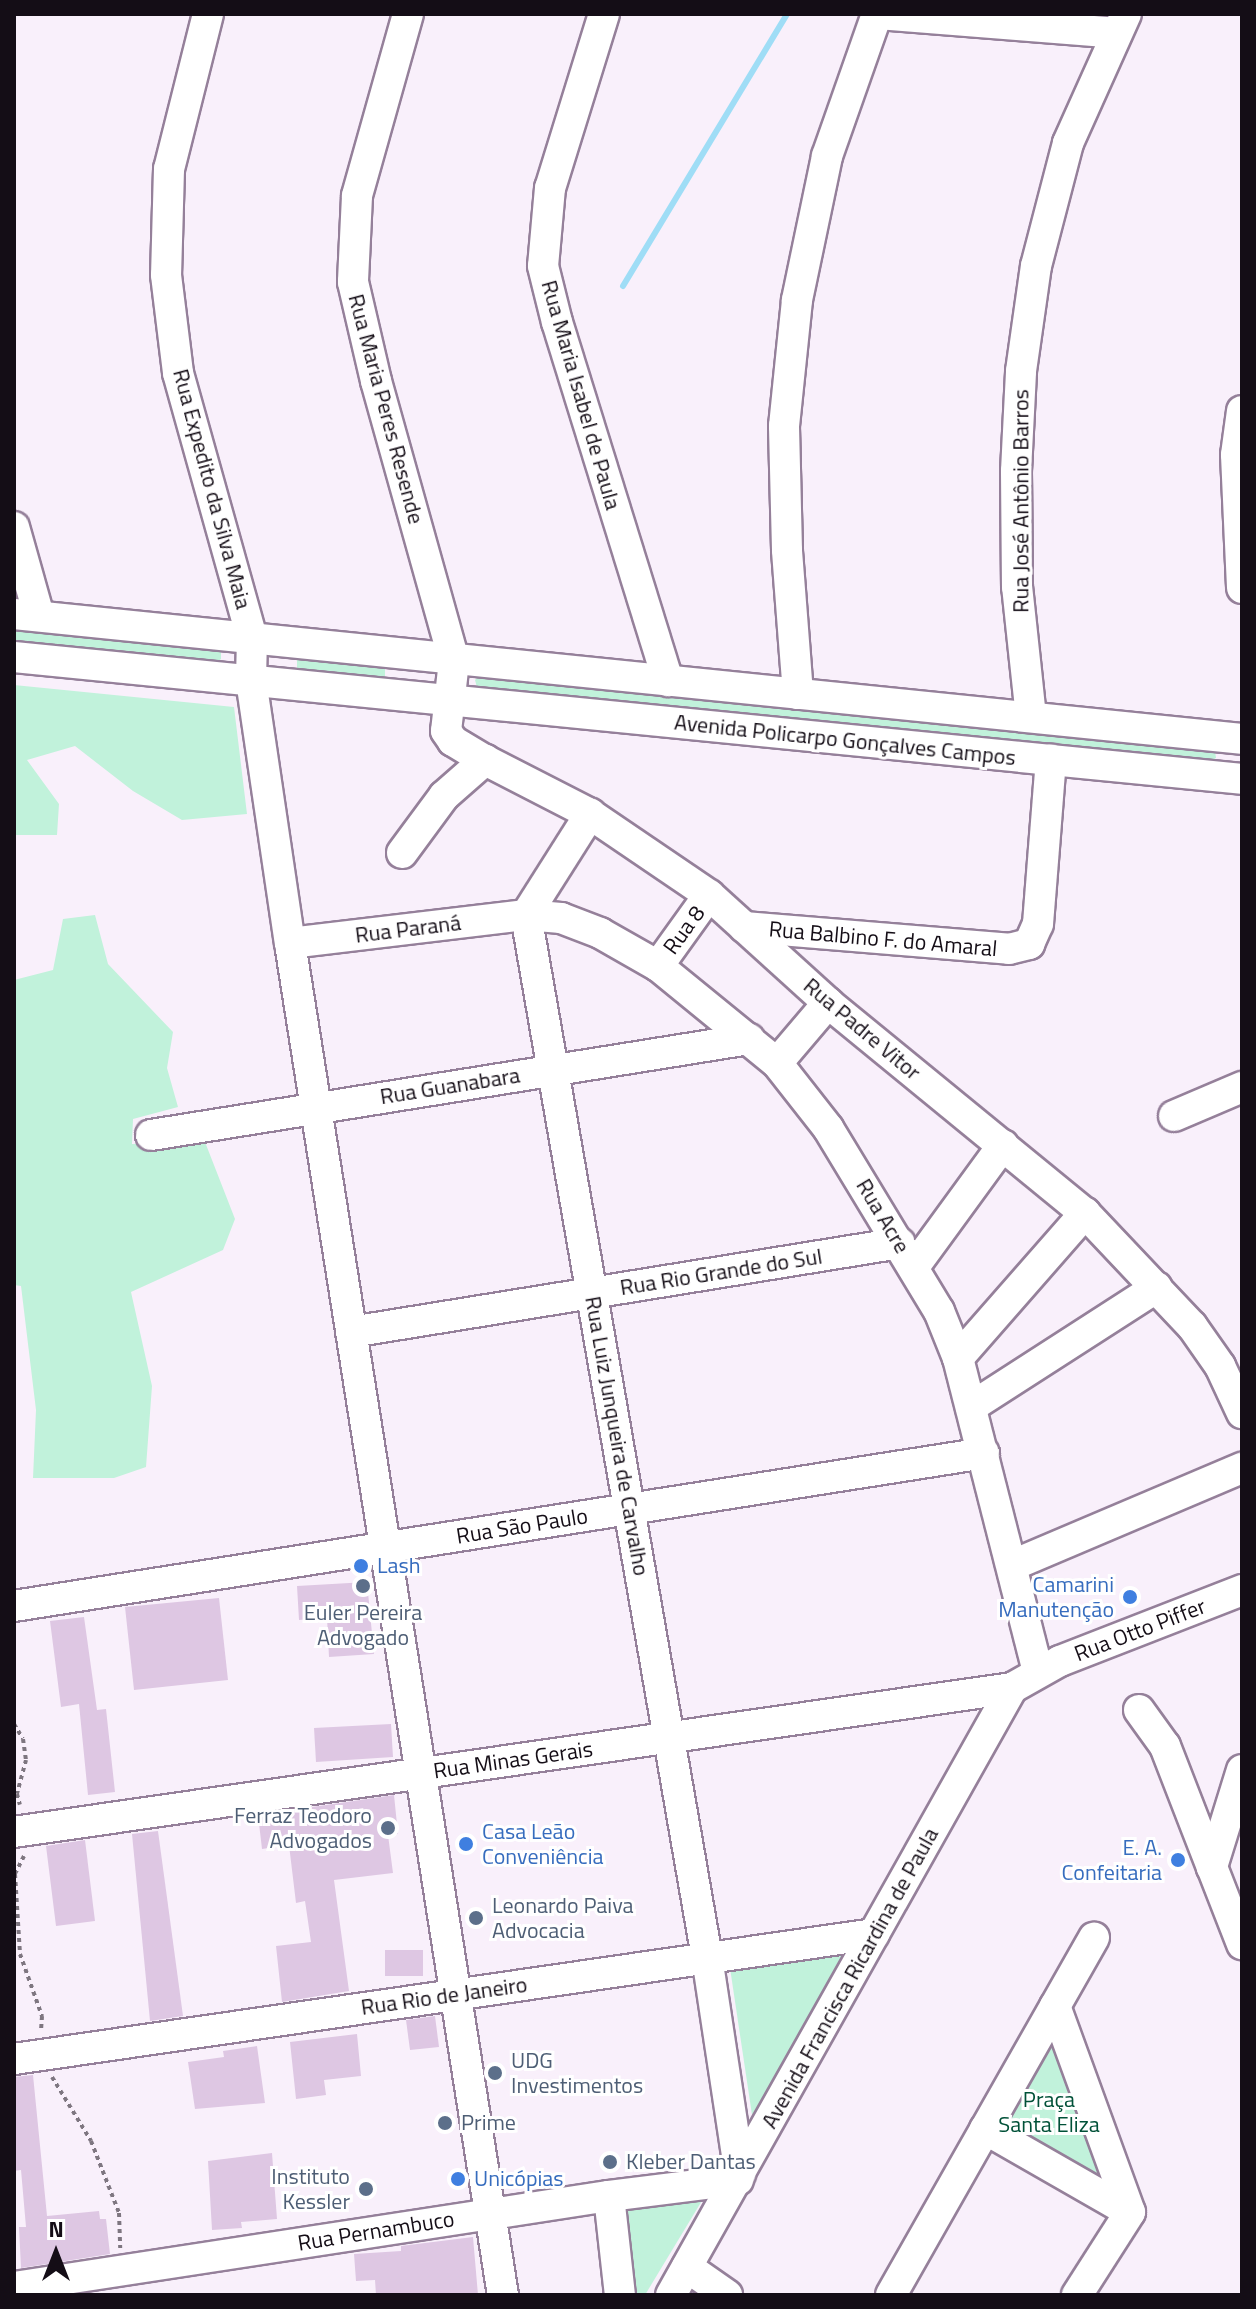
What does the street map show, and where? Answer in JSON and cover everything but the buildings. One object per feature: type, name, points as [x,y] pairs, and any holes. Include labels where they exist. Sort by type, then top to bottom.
[{"type":"street","name":"Rua Expedito da Silva Maia","points":[[208,14],[169,169],[166,275],[178,373],[252,638],[251,680],[290,943],[503,2295]]},
{"type":"street","name":"Rua Maria Peres Resende","points":[[408,14],[357,196],[353,282],[376,381],[454,661]]},
{"type":"street","name":"Rua Maria Isabel de Paula","points":[[604,14],[550,188],[543,266],[557,322],[668,681]]},
{"type":"street","points":[[798,694],[787,550],[784,426],[797,300],[827,156],[877,14],[1121,24]]},
{"type":"street","name":"Rua José Antônio Barros","points":[[1031,717],[1017,587],[1016,471],[1021,371],[1036,266],[1068,143],[1121,24]]},
{"type":"street","points":[[1242,411],[1236,455],[1242,588]]},
{"type":"street","points":[[14,527],[27,615]]},
{"type":"street","name":"Avenida Policarpo Gonçalves Campos","points":[[27,615],[454,661],[1242,739]]},
{"type":"street","name":"Avenida Policarpo Gonçalves Campos","points":[[14,657],[1242,779]]},
{"type":"street","points":[[448,701],[454,661]]},
{"type":"street","name":"Rua Padre Vitor","points":[[448,701],[446,731],[453,741],[590,814],[709,895],[828,1003],[1085,1213],[1231,1361],[1242,1413]]},
{"type":"street","points":[[402,853],[444,796],[485,760]]},
{"type":"street","name":"Rua Balbino F. do Amaral","points":[[744,927],[1009,949],[1029,944],[1038,924],[1051,760]]},
{"type":"street","points":[[526,915],[590,814]]},
{"type":"street","name":"Rua 8","points":[[658,966],[709,895]]},
{"type":"street","name":"Rua Paraná","points":[[290,943],[526,915]]},
{"type":"street","name":"Rua Acre","points":[[526,915],[561,918],[600,933],[658,966],[777,1063],[828,1128],[939,1311],[958,1358],[1038,1671]]},
{"type":"street","name":"Rua Luiz Junqueira de Carvalho","points":[[526,915],[707,1957],[739,2177]]},
{"type":"street","points":[[777,1063],[828,1003]]},
{"type":"street","name":"Rua Guanabara","points":[[151,1135],[749,1039]]},
{"type":"street","points":[[1174,1116],[1242,1087]]},
{"type":"street","points":[[907,1255],[1003,1145]]},
{"type":"street","points":[[958,1358],[1085,1213]]},
{"type":"street","name":"Rua Rio Grande do Sul","points":[[351,1332],[592,1293],[907,1255]]},
{"type":"street","points":[[971,1407],[1157,1287]]},
{"type":"street","name":"Rua São Paulo","points":[[14,1606],[984,1453]]},
{"type":"street","points":[[1013,1565],[1242,1468]]},
{"type":"street","name":"Rua Otto Piffer","points":[[1038,1671],[1242,1590]]},
{"type":"street","name":"Avenida Francisca Ricardina de Paula","points":[[671,2295],[1012,1688],[1038,1671]]},
{"type":"street","name":"Rua Minas Gerais","points":[[20,1832],[1012,1688]]},
{"type":"street","points":[[1139,1710],[1165,1746],[1242,1944]]},
{"type":"street","points":[[1213,1869],[1242,1770]]},
{"type":"street","points":[[1213,1869],[1242,1862]]},
{"type":"street","name":"Rua Rio de Janeiro","points":[[26,2058],[874,1934]]},
{"type":"street","points":[[891,2295],[1094,1938]]},
{"type":"street","points":[[1055,2006],[1130,2212]]},
{"type":"street","points":[[985,2129],[1130,2212]]},
{"type":"street","name":"Rua Pernambuco","points":[[14,2287],[116,2279],[490,2214],[739,2177]]},
{"type":"street","points":[[609,2196],[620,2295]]},
{"type":"street","points":[[1077,2295],[1130,2212]]},
{"type":"street","points":[[687,2267],[727,2295]]},
{"type":"path","points":[[14,1724],[23,1739],[26,1760],[17,1794],[20,1832],[29,1844],[15,1874],[20,1954],[42,2016],[26,2058],[91,2141],[119,2213],[116,2279]]},
{"type":"green space","points":[[14,627],[215,646],[221,651],[221,659],[216,663],[14,643]]},
{"type":"green space","points":[[303,656],[375,663],[385,669],[385,676],[377,680],[303,673],[297,669],[297,660]]},
{"type":"green space","points":[[479,676],[1215,751],[1216,758],[1210,761],[478,691],[475,680]]},
{"type":"green space","points":[[14,685],[234,707],[247,814],[182,820],[133,791],[75,746],[27,760],[59,804],[57,835],[14,835]]},
{"type":"green space","points":[[95,915],[108,964],[173,1032],[167,1068],[178,1107],[133,1119],[132,1144],[205,1142],[235,1219],[223,1250],[131,1292],[152,1386],[146,1467],[114,1478],[33,1478],[36,1410],[21,1286],[14,1285],[14,980],[53,970],[63,919]]},
{"type":"green space","points":[[852,1951],[752,2115],[730,1968]]},
{"type":"green space","name":"Praça Santa Eliza","points":[[1056,2039],[1105,2181],[1005,2126]]},
{"type":"green space","points":[[703,2199],[645,2295],[631,2295],[621,2211]]},
{"type":"waterway","points":[[623,286],[787,14]]},
{"type":"place","name":"Lash","points":[[361,1566]]},
{"type":"place","name":"Euler Pereira Advogado","points":[[363,1586]]},
{"type":"place","name":"Camarini Manutenção","points":[[1130,1597]]},
{"type":"place","name":"Ferraz Teodoro Advogados","points":[[388,1828]]},
{"type":"place","name":"Casa Leão Conveniência","points":[[466,1844]]},
{"type":"place","name":"E. A. Confeitaria","points":[[1178,1860]]},
{"type":"place","name":"Leonardo Paiva Advocacia","points":[[476,1918]]},
{"type":"place","name":"UDG Investimentos","points":[[495,2073]]},
{"type":"place","name":"Prime","points":[[445,2123]]},
{"type":"place","name":"Kleber Dantas","points":[[610,2162]]},
{"type":"place","name":"Unicópias","points":[[458,2179]]},
{"type":"place","name":"Instituto Kessler","points":[[366,2189]]}]
